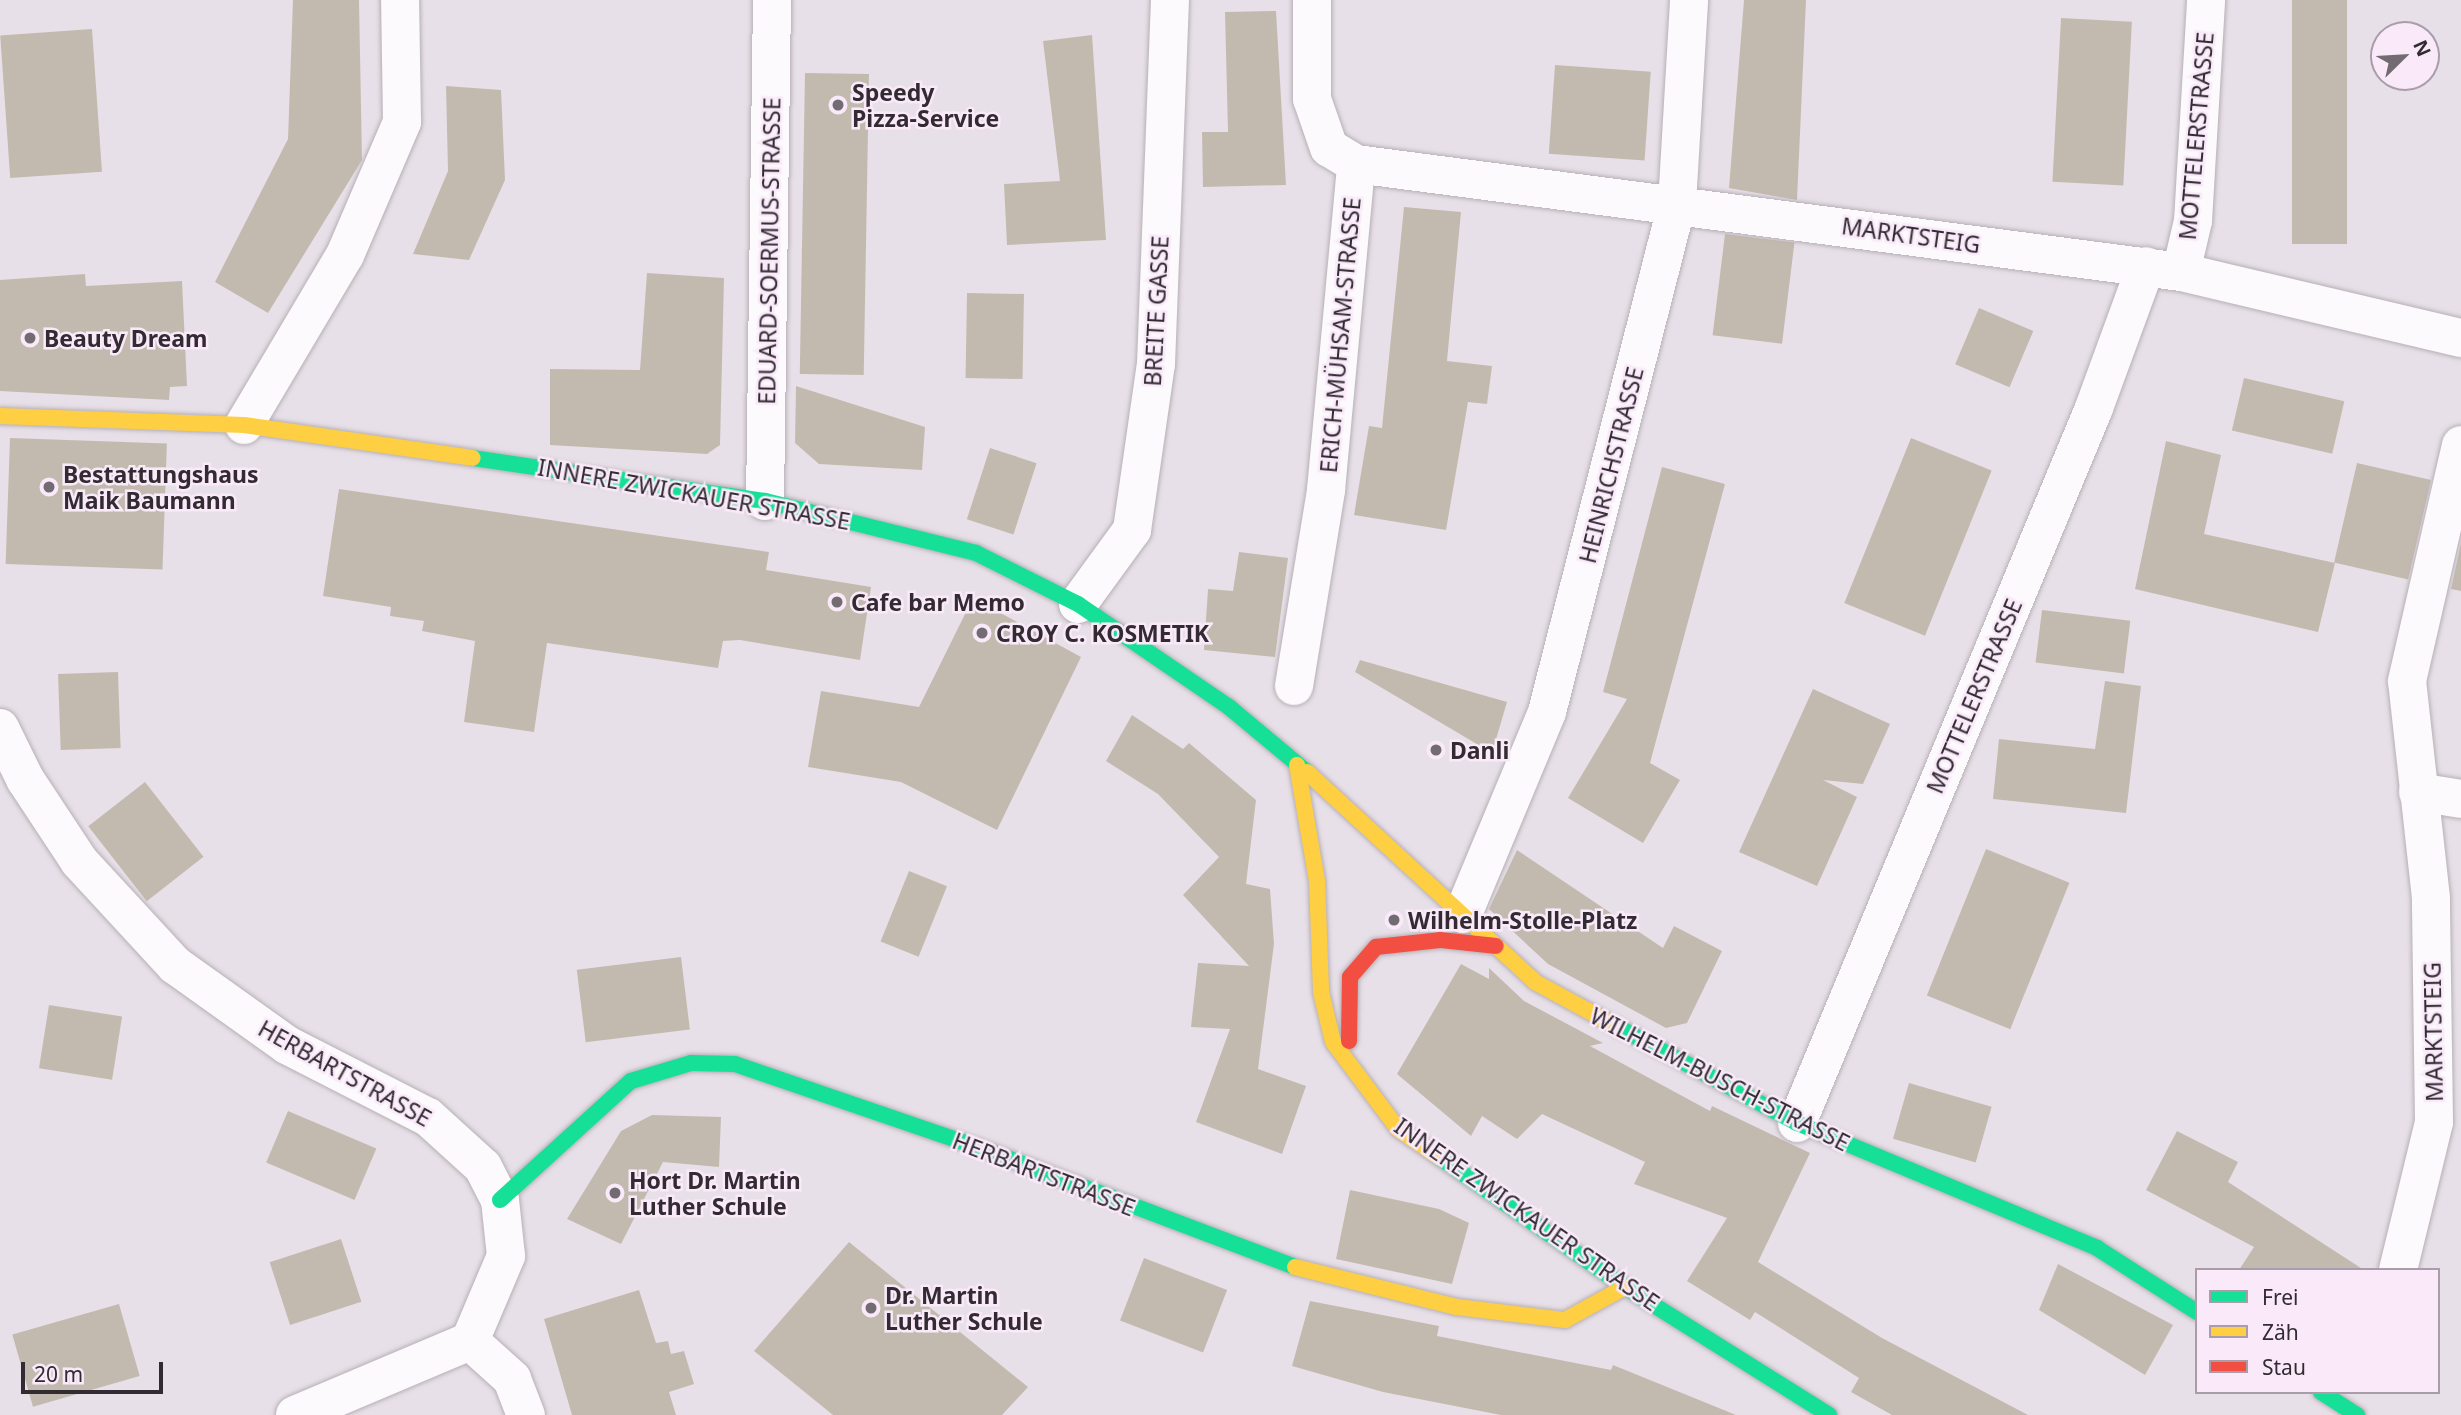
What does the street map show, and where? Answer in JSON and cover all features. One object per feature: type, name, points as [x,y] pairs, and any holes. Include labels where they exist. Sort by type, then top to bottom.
[{"type":"main road","name":"INNERE ZWICKAUER STRASSE","points":[[0,415],[244,425],[765,501],[976,553],[1078,604],[1164,658],[1297,765],[1317,881],[1321,992],[1333,1042],[1398,1129],[1625,1287],[1829,1415]]},
{"type":"main road","name":"WILHELM-BUSCH-STRASSE","points":[[1297,765],[1535,982],[1615,1030],[1797,1123],[2097,1248],[2195,1311]]},
{"type":"main road","points":[[1353,1072],[1345,1015],[1350,977],[1360,960],[1376,947],[1406,941],[1496,946]]},
{"type":"main road","name":"HERBARTSTRASSE","points":[[500,1200],[631,1082],[691,1063],[735,1064],[978,1147],[1331,1281],[1457,1307],[1565,1320],[1625,1287]]},
{"type":"street","points":[[244,425],[345,255],[402,122],[400,0]]},
{"type":"street","name":"EDUARD-SOERMUS-STRASSE","points":[[765,501],[772,0]]},
{"type":"street","name":"BREITE GASSE","points":[[1078,604],[1132,530],[1156,364],[1170,0]]},
{"type":"street","name":"ERICH-MÜHSAM-STRASSE","points":[[1294,686],[1326,489],[1356,164],[1329,148],[1312,99],[1312,0]]},
{"type":"street","name":"HEINRICHSTRASSE","points":[[1463,914],[1547,712],[1677,204],[1689,0]]},
{"type":"street","name":"MOTTELERSTRASSE","points":[[1797,1123],[2094,408],[2164,269],[2193,221],[2207,0]]},
{"type":"street","name":"MARKTSTEIG","points":[[1356,164],[2164,269],[2461,338]]},
{"type":"street","name":"MARKTSTEIG","points":[[2398,1268],[2434,1122],[2431,898],[2407,681],[2461,445]]},
{"type":"street","name":"HERBARTSTRASSE","points":[[0,728],[25,779],[79,861],[175,965],[287,1045],[428,1117],[482,1167],[500,1200],[506,1255],[470,1340]]},
{"type":"street","points":[[2418,792],[2461,799]]},
{"type":"street","points":[[295,1415],[470,1340],[512,1379],[526,1415]]},
{"type":"building","points":[[293,0],[359,0],[362,160],[268,313],[215,282],[288,139]]},
{"type":"building","points":[[1744,0],[1806,0],[1797,200],[1729,188]]},
{"type":"building","points":[[2292,0],[2347,0],[2347,244],[2292,244]]},
{"type":"building","points":[[1276,11],[1286,185],[1203,187],[1202,132],[1228,132],[1225,12]]},
{"type":"building","points":[[2061,18],[2132,22],[2123,185],[2052,182]]},
{"type":"building","points":[[92,29],[102,172],[10,178],[0,35]]},
{"type":"building","points":[[1092,35],[1106,240],[1007,245],[1004,184],[1060,181],[1043,41]]},
{"type":"building","points":[[1555,65],[1651,72],[1645,160],[1549,154]]},
{"type":"building","points":[[805,73],[869,74],[864,375],[800,374]]},
{"type":"building","points":[[446,86],[501,90],[505,180],[469,260],[413,254],[448,171]]},
{"type":"building","points":[[1404,207],[1461,212],[1447,361],[1492,366],[1487,404],[1468,402],[1446,530],[1354,515],[1369,426],[1382,428]]},
{"type":"building","points":[[1725,234],[1794,243],[1782,344],[1713,335]]},
{"type":"building","points":[[647,273],[724,278],[720,445],[707,454],[550,445],[550,369],[640,370]]},
{"type":"building","points":[[85,274],[86,286],[182,281],[187,386],[170,387],[169,400],[0,391],[0,280]]},
{"type":"building","points":[[967,293],[1024,294],[1023,379],[966,378]]},
{"type":"building","points":[[1979,308],[2033,331],[2009,387],[1955,364]]},
{"type":"building","points":[[2244,378],[2344,401],[2332,454],[2232,431]]},
{"type":"building","points":[[796,386],[925,427],[922,470],[819,464],[795,443]]},
{"type":"building","points":[[10,438],[167,443],[163,569],[6,564]]},
{"type":"building","points":[[1911,438],[1992,471],[1925,636],[1844,603]]},
{"type":"building","points":[[2166,441],[2221,455],[2204,534],[2335,563],[2318,632],[2135,589]]},
{"type":"building","points":[[990,448],[1037,463],[1013,534],[967,519]]},
{"type":"building","points":[[2357,463],[2431,480],[2408,579],[2334,562]]},
{"type":"building","points":[[1662,467],[1725,484],[1650,763],[1680,780],[1643,843],[1568,798],[1627,699],[1603,692]]},
{"type":"building","points":[[339,489],[769,552],[766,570],[871,587],[860,660],[740,640],[723,641],[718,668],[547,643],[534,732],[464,722],[475,641],[422,631],[424,621],[390,616],[391,607],[323,596]]},
{"type":"building","points":[[2461,543],[2461,591],[2451,589]]},
{"type":"building","points":[[1239,552],[1288,558],[1275,657],[1204,650],[1208,589],[1233,591]]},
{"type":"building","points":[[973,598],[1081,657],[997,830],[901,782],[808,767],[821,691],[919,707]]},
{"type":"building","points":[[2042,610],[2130,621],[2124,673],[2036,663]]},
{"type":"building","points":[[1360,660],[1507,702],[1492,753],[1355,672]]},
{"type":"building","points":[[118,672],[121,748],[61,750],[58,674]]},
{"type":"building","points":[[2105,681],[2141,686],[2126,813],[1993,799],[1999,739],[2095,749]]},
{"type":"building","points":[[1813,689],[1890,724],[1863,784],[1823,780],[1857,797],[1817,886],[1739,852]]},
{"type":"building","points":[[1132,715],[1183,749],[1189,743],[1256,800],[1246,884],[1270,889],[1274,944],[1258,1069],[1306,1086],[1282,1154],[1196,1122],[1230,1029],[1191,1027],[1198,963],[1249,966],[1183,895],[1219,857],[1158,794],[1106,761]]},
{"type":"building","points":[[145,782],[203,857],[147,901],[88,826]]},
{"type":"building","points":[[1986,849],[2069,883],[2010,1029],[1927,995]]},
{"type":"building","points":[[1517,850],[1663,948],[1674,926],[1722,951],[1687,1023],[1666,1028],[1548,964],[1489,909]]},
{"type":"building","points":[[909,871],[947,886],[919,957],[881,941]]},
{"type":"building","points":[[681,957],[690,1029],[586,1042],[577,970]]},
{"type":"building","points":[[1461,964],[1489,979],[1489,968],[1524,1001],[1603,1043],[1590,1046],[1710,1111],[1712,1106],[1810,1153],[1758,1262],[1882,1338],[2028,1415],[1892,1415],[1851,1392],[1859,1378],[1755,1312],[1750,1320],[1687,1281],[1727,1218],[1634,1184],[1645,1162],[1542,1114],[1517,1139],[1482,1116],[1471,1136],[1397,1074]]},
{"type":"building","points":[[49,1005],[122,1017],[112,1080],[39,1068]]},
{"type":"building","points":[[1909,1083],[1992,1107],[1976,1162],[1893,1139]]},
{"type":"building","points":[[288,1111],[376,1149],[354,1200],[266,1163]]},
{"type":"building","name":"Hort Dr. Martin Luther Schule","points":[[652,1115],[721,1117],[719,1167],[663,1162],[621,1244],[567,1219],[621,1131]]},
{"type":"building","points":[[2177,1131],[2238,1162],[2228,1182],[2361,1268],[2240,1268],[2254,1247],[2146,1190]]},
{"type":"building","points":[[1350,1190],[1439,1209],[1469,1223],[1452,1284],[1336,1259]]},
{"type":"building","points":[[341,1239],[361,1302],[290,1325],[270,1262]]},
{"type":"building","name":"Dr. Martin Luther Schule","points":[[849,1242],[1028,1387],[1002,1415],[833,1415],[754,1351]]},
{"type":"building","points":[[1144,1258],[1227,1290],[1203,1352],[1120,1321]]},
{"type":"building","points":[[2058,1264],[2173,1325],[2145,1375],[2039,1310]]},
{"type":"building","points":[[639,1290],[656,1343],[668,1341],[671,1354],[684,1351],[694,1384],[669,1392],[676,1415],[572,1415],[544,1319]]},
{"type":"building","points":[[1310,1301],[1439,1326],[1437,1336],[1611,1370],[1613,1365],[1736,1415],[1501,1415],[1383,1392],[1292,1366]]},
{"type":"building","points":[[119,1304],[140,1376],[33,1407],[12,1335]]},
{"type":"traffic: fast","points":[[473,458],[765,501],[976,553],[1078,604],[1229,707],[1307,772]]},
{"type":"traffic: fast","points":[[1616,1026],[1797,1123],[2097,1248],[2195,1311]]},
{"type":"traffic: fast","points":[[500,1200],[631,1081],[691,1063],[735,1064],[978,1147],[1295,1267]]},
{"type":"traffic: fast","points":[[1439,1157],[1625,1287],[1829,1415]]},
{"type":"traffic: fast","points":[[2324,1394],[2357,1415]]},
{"type":"traffic: slow","points":[[0,416],[244,425],[473,458]]},
{"type":"traffic: slow","points":[[1297,765],[1317,881],[1321,992],[1333,1042],[1398,1129],[1439,1157]]},
{"type":"traffic: slow","points":[[1307,772],[1535,982],[1616,1026]]},
{"type":"traffic: slow","points":[[1295,1267],[1457,1307],[1565,1320],[1625,1287]]},
{"type":"traffic: jam","points":[[1349,1041],[1350,977],[1376,947],[1440,940],[1496,946]]},
{"type":"place","name":"Speedy Pizza-Service","points":[[838,105]]},
{"type":"place","name":"Beauty Dream","points":[[30,338]]},
{"type":"place","name":"Bestattungshaus Maik Baumann","points":[[49,487]]},
{"type":"place","name":"Cafe bar Memo","points":[[837,602]]},
{"type":"place","name":"CROY C. KOSMETIK","points":[[982,633]]},
{"type":"place","name":"Danli","points":[[1436,750]]},
{"type":"place","name":"Wilhelm-Stolle-Platz","points":[[1394,920]]},
{"type":"place","name":"Hort Dr. Martin Luther Schule","points":[[615,1193]]},
{"type":"place","name":"Dr. Martin Luther Schule","points":[[871,1308]]}]
